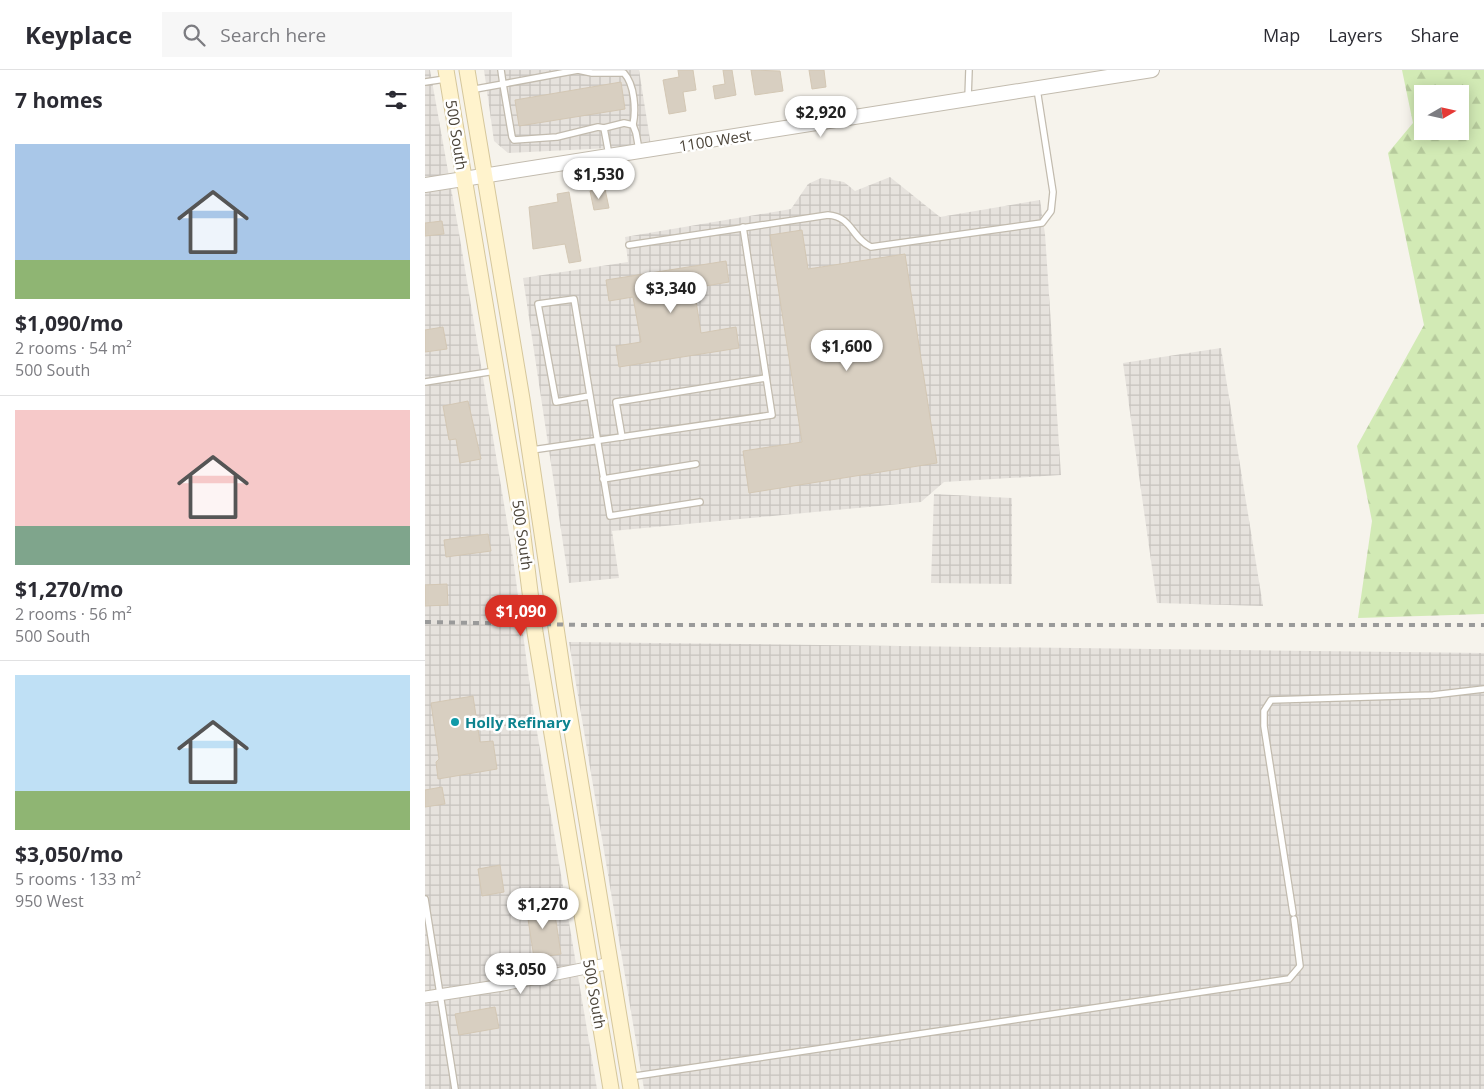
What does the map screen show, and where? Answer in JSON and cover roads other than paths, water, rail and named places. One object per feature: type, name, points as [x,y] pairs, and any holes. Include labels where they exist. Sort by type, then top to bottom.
[{"type":"main road","name":"500 South","points":[[467,70],[530,450],[573,740],[630,1083]]},
{"type":"main road","name":"500 South","points":[[447,74],[520,512],[537,642],[611,1089]]},
{"type":"street","name":"1100 West","points":[[425,185],[1152,70]]},
{"type":"street","points":[[425,997],[503,985],[611,964]]},
{"type":"lane","points":[[501,70],[509,127],[514,140],[557,137],[598,127],[604,128],[624,124],[633,126]]},
{"type":"lane","points":[[470,90],[578,70],[592,73],[619,72],[627,76],[630,84],[634,113],[633,126],[639,152]]},
{"type":"lane","points":[[969,70],[969,100]]},
{"type":"lane","points":[[425,82],[447,74]]},
{"type":"lane","points":[[629,245],[806,218],[839,216],[847,222],[863,243],[871,247],[1042,223],[1051,211],[1053,192],[1037,89]]},
{"type":"lane","points":[[604,128],[610,157]]},
{"type":"lane","points":[[530,450],[772,414],[743,227]]},
{"type":"lane","points":[[589,396],[556,402],[538,304],[574,299],[610,516],[700,502]]},
{"type":"lane","points":[[425,382],[496,371]]},
{"type":"lane","points":[[622,437],[617,402],[767,378]]},
{"type":"lane","points":[[603,479],[696,464]]},
{"type":"lane","points":[[630,1083],[697,1069],[1289,979],[1300,966],[1264,726],[1264,710],[1271,700],[1425,696],[1484,689]]},
{"type":"lane","points":[[425,899],[455,1089]]},
{"type":"railway","points":[[425,622],[587,625],[1484,625]]},
{"type":"place","name":"Holly Refinary","points":[[455,722]]}]
